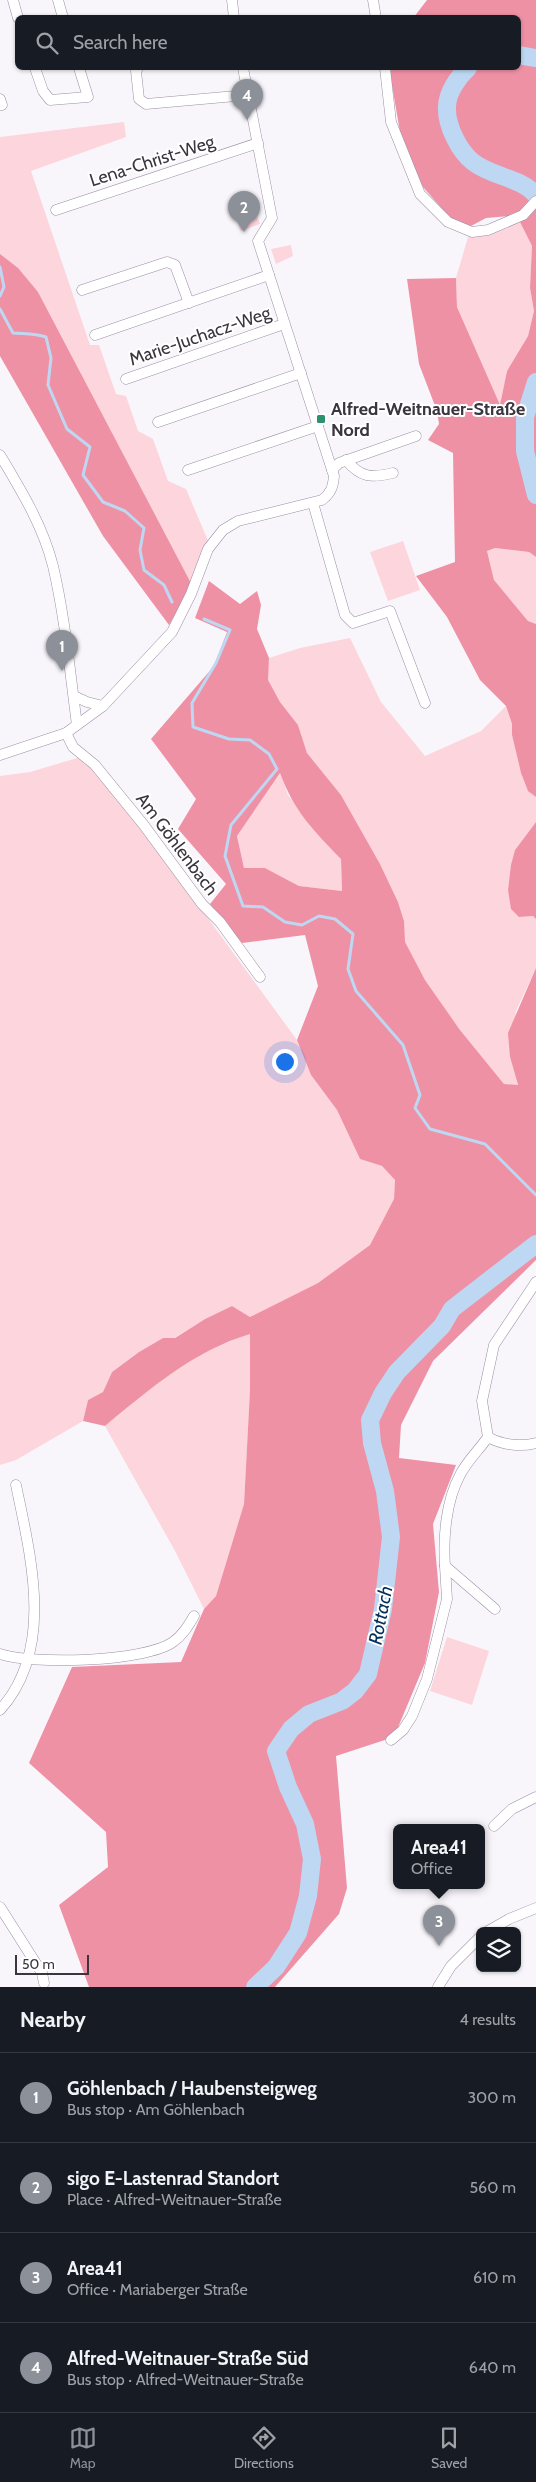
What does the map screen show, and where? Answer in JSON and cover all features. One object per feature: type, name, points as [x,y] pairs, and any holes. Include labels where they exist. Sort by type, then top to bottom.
[{"type":"street","points":[[13,0],[17,15]]},
{"type":"street","points":[[58,0],[62,15]]},
{"type":"street","points":[[232,0],[234,15]]},
{"type":"street","points":[[373,0],[376,15]]},
{"type":"street","points":[[36,70],[44,91],[50,100],[57,100],[88,97],[79,70]]},
{"type":"street","points":[[137,70],[139,99],[146,104],[247,95]]},
{"type":"street","points":[[243,70],[272,218],[258,241],[333,473]]},
{"type":"street","points":[[385,70],[391,122],[420,194],[448,222],[472,232],[488,230],[523,215],[534,203]]},
{"type":"street","points":[[0,99],[2,105],[0,106]]},
{"type":"street","name":"Lena-Christ-Weg","points":[[56,210],[258,143]]},
{"type":"street","points":[[82,290],[168,262],[175,265],[189,303]]},
{"type":"street","points":[[95,335],[269,274]]},
{"type":"street","name":"Marie-Juchacz-Weg","points":[[126,379],[284,324]]},
{"type":"street","points":[[158,422],[300,373]]},
{"type":"street","points":[[188,470],[318,426]]},
{"type":"street","points":[[0,755],[66,732],[103,706],[172,632],[191,594],[208,549],[223,530],[238,521],[313,503],[329,495],[333,473],[338,463],[416,436]]},
{"type":"street","points":[[0,455],[19,486],[37,522],[52,566],[74,696],[77,725]]},
{"type":"street","points":[[346,460],[356,472],[369,476],[393,473]]},
{"type":"street","points":[[313,503],[345,615],[353,623],[390,611],[425,704]]},
{"type":"street","points":[[74,696],[103,706]]},
{"type":"street","name":"Am Göhlenbach","points":[[66,732],[73,747],[95,765],[144,824],[202,904],[220,922],[260,978]]},
{"type":"street","points":[[391,1740],[403,1730],[412,1716],[427,1679],[447,1599],[445,1536],[449,1512],[460,1476],[488,1437],[482,1401],[494,1346],[536,1282]]},
{"type":"street","points":[[488,1437],[496,1442],[513,1445],[536,1444]]},
{"type":"street","points":[[0,1710],[18,1684],[30,1658],[34,1624],[34,1579],[16,1485]]},
{"type":"street","points":[[445,1566],[495,1609]]},
{"type":"street","points":[[0,1654],[30,1658],[105,1659],[138,1655],[172,1643],[186,1630],[194,1616]]},
{"type":"street","points":[[494,1826],[512,1809],[536,1797]]},
{"type":"street","points":[[0,1907],[42,1973],[44,1983]]},
{"type":"street","points":[[495,1927],[536,1908]]},
{"type":"street","points":[[438,1987],[451,1966],[476,1941]]},
{"type":"shaded area","points":[[427,0],[536,0],[536,557],[529,552],[495,548],[487,551],[494,580],[528,621],[536,624],[536,797],[528,791],[521,773],[512,735],[512,724],[506,706],[480,680],[447,617],[416,576],[455,562],[453,453],[428,440],[439,424],[437,411],[419,364],[407,279],[456,278],[457,307],[500,405],[507,371],[528,336],[534,311],[530,288],[532,246],[519,220],[523,215],[486,218],[471,226],[451,219],[423,187],[404,155],[389,70],[521,70],[521,15],[416,15]]},
{"type":"shaded area","points":[[124,122],[126,137],[31,171],[90,345],[99,345],[116,394],[126,396],[138,431],[153,439],[168,481],[186,489],[209,543],[192,585],[38,292],[0,254],[0,137]]},
{"type":"shaded area","points":[[253,205],[260,224],[241,231],[233,212]]},
{"type":"shaded area","points":[[519,220],[532,246],[530,288],[534,311],[528,336],[507,371],[500,406],[457,307],[456,278],[468,237]]},
{"type":"shaded area","points":[[291,245],[293,256],[276,264],[271,249]]},
{"type":"shaded area","points":[[0,254],[18,268],[38,292],[192,585],[169,625],[103,536],[0,356]]},
{"type":"shaded area","points":[[403,541],[420,590],[388,601],[370,552]]},
{"type":"shaded area","points":[[495,548],[529,552],[536,557],[536,624],[528,621],[494,580],[487,551]]},
{"type":"shaded area","points":[[209,581],[240,604],[257,591],[261,605],[257,629],[269,658],[268,680],[280,702],[298,725],[307,753],[341,795],[380,864],[398,902],[404,921],[405,942],[425,980],[460,1030],[504,1084],[518,1085],[510,1057],[508,1033],[536,968],[536,1260],[433,1361],[401,1425],[399,1458],[456,1465],[433,1524],[439,1592],[425,1663],[394,1737],[336,1756],[347,1888],[339,1914],[275,1987],[89,1987],[59,1905],[108,1867],[106,1832],[29,1763],[72,1667],[181,1662],[204,1609],[216,1596],[244,1504],[250,1390],[250,1334],[210,1350],[173,1372],[105,1426],[83,1421],[88,1400],[103,1392],[112,1372],[139,1352],[163,1338],[175,1338],[205,1319],[232,1306],[250,1317],[318,1283],[370,1245],[394,1199],[395,1180],[382,1166],[360,1159],[337,1110],[311,1075],[297,1040],[318,986],[305,935],[242,943],[210,904],[226,884],[178,829],[196,799],[151,739],[214,666],[227,632],[195,618]],"holes":[[[280,773],[285,786],[305,819],[341,859],[342,891],[299,886],[265,868],[244,868],[237,836]]]},
{"type":"shaded area","points":[[350,638],[381,702],[425,756],[481,731],[506,706],[512,724],[512,735],[521,773],[528,790],[536,797],[536,822],[515,850],[508,889],[519,917],[533,916],[536,919],[536,968],[516,1011],[510,1057],[518,1086],[504,1084],[460,1030],[425,980],[404,942],[404,921],[398,902],[380,864],[341,795],[307,753],[298,725],[280,702],[267,680],[269,658],[300,648]]},
{"type":"shaded area","points":[[84,756],[153,843],[297,1040],[311,1075],[337,1110],[360,1159],[382,1166],[395,1180],[394,1200],[370,1245],[318,1283],[250,1317],[232,1306],[205,1319],[174,1338],[163,1338],[139,1352],[112,1372],[103,1392],[88,1400],[83,1421],[16,1460],[0,1465],[0,776],[30,772]]},
{"type":"shaded area","points":[[280,773],[288,795],[341,859],[342,891],[299,886],[265,868],[244,868],[237,836]]},
{"type":"shaded area","points":[[536,822],[536,919],[533,916],[519,917],[511,909],[508,890],[515,850]]},
{"type":"shaded area","points":[[250,1333],[250,1390],[244,1504],[216,1596],[204,1609],[174,1549],[105,1426],[166,1376],[204,1352]]},
{"type":"shaded area","points":[[447,1637],[489,1651],[472,1705],[430,1691]]},
{"type":"waterway","name":"Rottach","points":[[521,56],[536,58]]},
{"type":"waterway","name":"Rottach","points":[[466,70],[454,86],[447,102],[449,122],[458,145],[473,162],[489,171],[522,184],[536,195]]},
{"type":"waterway","points":[[0,267],[4,287],[0,296]]},
{"type":"waterway","points":[[0,309],[13,333],[46,337],[51,358],[48,385],[67,429],[90,447],[83,475],[103,502],[125,511],[144,528],[140,550],[144,570],[164,585],[172,602]]},
{"type":"waterway","name":"Rottach","points":[[536,382],[525,417],[525,451],[536,495]]},
{"type":"waterway","points":[[204,619],[230,630],[216,663],[192,703],[193,727],[229,739],[250,740],[269,754],[277,769],[231,825],[225,856],[243,906],[263,907],[285,922],[302,925],[319,916],[335,919],[353,934],[348,969],[356,991],[403,1045],[420,1095],[415,1108],[430,1129],[485,1144],[536,1195]]},
{"type":"waterway","name":"Rottach","points":[[255,1987],[276,1967],[298,1933],[308,1896],[312,1859],[305,1824],[288,1787],[276,1751],[291,1729],[309,1714],[342,1701],[355,1691],[368,1674],[383,1609],[391,1537],[385,1491],[372,1443],[370,1420],[383,1393],[397,1372],[442,1326],[452,1309],[536,1244]]},
{"type":"place","name":"Alfred-Weitnauer-Straße Süd","points":[[247,120]]},
{"type":"place","name":"sigo E-Lastenrad Standort","points":[[244,232]]},
{"type":"place","name":"Alfred-Weitnauer-Straße Nord","points":[[321,419]]},
{"type":"place","name":"Göhlenbach / Haubensteigweg","points":[[62,671]]},
{"type":"place","name":"Area41","points":[[439,1946]]}]
